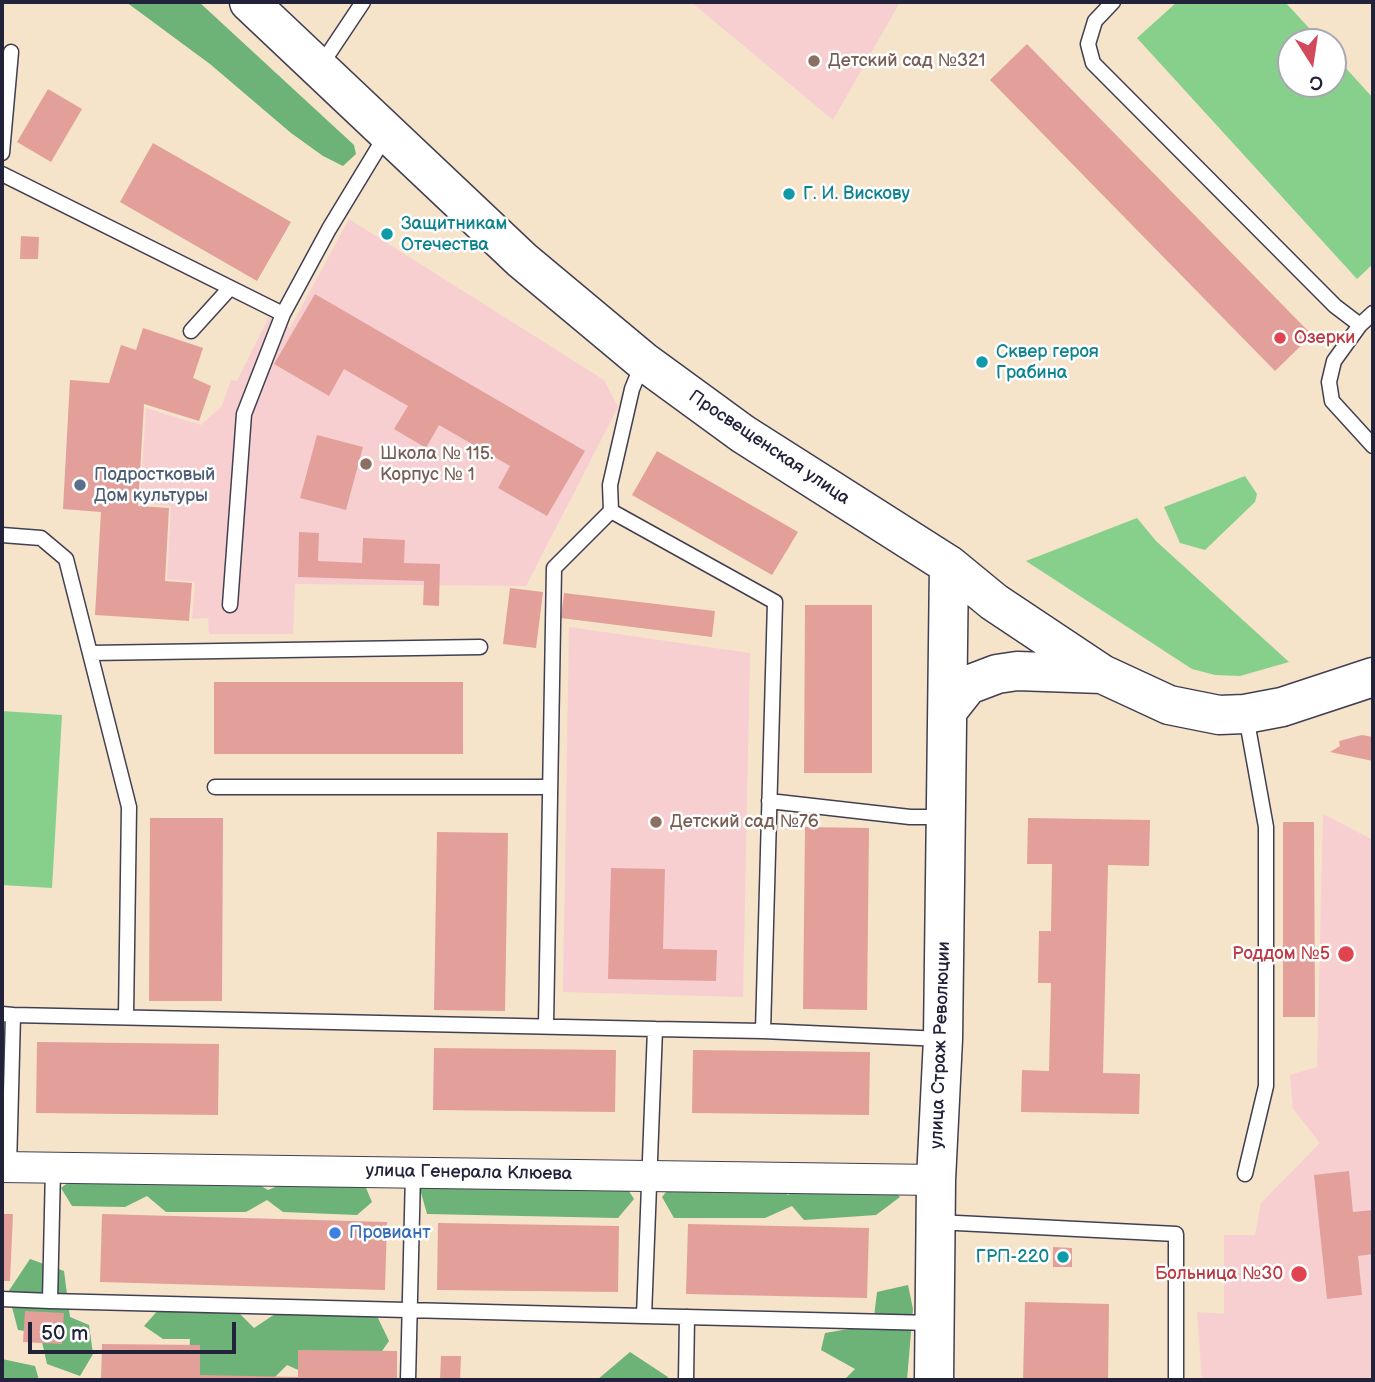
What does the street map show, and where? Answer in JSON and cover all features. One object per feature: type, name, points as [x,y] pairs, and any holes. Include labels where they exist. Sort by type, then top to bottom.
[{"type":"main road","name":"Просвещенская улица","points":[[249,2],[522,260],[643,361],[743,434],[949,565],[994,602],[1102,674],[1170,705],[1207,713],[1245,714],[1282,708],[1373,677]]},
{"type":"main road","name":"улица Страж Революции","points":[[934,1380],[936,1180],[943,1039],[949,565]]},
{"type":"main road","points":[[949,709],[968,685],[997,674],[1017,671],[1102,674]]},
{"type":"street","name":"улица Генерала Клюева","points":[[5,1167],[936,1180]]},
{"type":"lane","points":[[318,69],[363,2]]},
{"type":"lane","points":[[1113,2],[1095,21],[1088,44],[1093,63],[1335,306],[1360,325]]},
{"type":"lane","points":[[2,153],[11,52]]},
{"type":"lane","points":[[230,605],[244,414],[283,314],[386,133]]},
{"type":"lane","points":[[2,174],[283,314]]},
{"type":"lane","points":[[191,331],[230,288]]},
{"type":"lane","points":[[1373,313],[1360,325],[1334,361],[1329,382],[1332,401],[1373,446]]},
{"type":"lane","points":[[546,1025],[554,568],[611,510],[610,485],[632,389],[643,361]]},
{"type":"lane","points":[[611,510],[775,602],[763,1031]]},
{"type":"lane","points":[[2,535],[41,538],[66,559],[129,807],[126,1016]]},
{"type":"lane","points":[[90,653],[480,646]]},
{"type":"lane","points":[[1245,714],[1266,827],[1266,1086],[1245,1174]]},
{"type":"lane","points":[[215,787],[550,787]]},
{"type":"lane","points":[[769,801],[910,817],[947,817]]},
{"type":"lane","points":[[5,1167],[7,1014],[546,1025],[943,1039]]},
{"type":"lane","points":[[643,1316],[656,1028]]},
{"type":"lane","points":[[50,1301],[53,1167]]},
{"type":"lane","points":[[408,1380],[413,1173]]},
{"type":"lane","points":[[936,1222],[1176,1234],[1176,1380]]},
{"type":"lane","points":[[2,1299],[935,1323]]},
{"type":"lane","points":[[687,1317],[687,1380]]},
{"type":"shaded area","name":"Детский сад №321","points":[[691,2],[900,2],[833,120]]},
{"type":"shaded area","name":"Школа № 115. Корпус № 1","points":[[349,219],[604,380],[618,407],[526,586],[295,584],[293,634],[209,634],[208,618],[192,619],[195,582],[167,579],[171,506],[140,503],[146,408],[201,425],[222,406],[231,380],[237,381],[269,317],[290,328]]},
{"type":"shaded area","name":"Детский сад №76","points":[[569,627],[750,653],[743,997],[563,992]]},
{"type":"shaded area","name":"Больница №30","points":[[1323,814],[1373,840],[1373,1380],[1202,1380],[1197,1312],[1224,1314],[1224,1235],[1255,1235],[1261,1203],[1320,1143],[1293,1109],[1290,1075],[1317,1067]]},
{"type":"green space","points":[[126,2],[199,2],[354,145],[356,154],[343,166],[323,156],[291,133],[210,64]]},
{"type":"green space","points":[[1177,2],[1285,2],[1309,28],[1277,28],[1277,98],[1347,98],[1347,69],[1373,98],[1373,264],[1357,279],[1137,38]]},
{"type":"green space","points":[[1245,476],[1257,494],[1255,502],[1205,550],[1180,543],[1164,507]]},
{"type":"green space","points":[[1137,518],[1156,541],[1289,662],[1240,676],[1215,675],[1192,669],[1026,561]]},
{"type":"green space","points":[[2,711],[62,715],[52,888],[2,885]]},
{"type":"green space","points":[[156,1174],[244,1176],[268,1190],[294,1179],[363,1181],[372,1202],[357,1215],[283,1212],[267,1200],[246,1212],[166,1212],[147,1196],[125,1207],[72,1206],[61,1188],[78,1175],[122,1175],[144,1185]]},
{"type":"green space","points":[[881,1176],[900,1197],[876,1215],[804,1220],[792,1206],[765,1218],[674,1218],[662,1197],[676,1180],[771,1179],[788,1195],[812,1177]]},
{"type":"green space","points":[[620,1177],[634,1199],[618,1218],[427,1214],[418,1182]]},
{"type":"green space","points":[[30,1259],[64,1271],[70,1317],[89,1325],[93,1354],[80,1376],[47,1364],[40,1333],[18,1330],[8,1292]]},
{"type":"green space","points":[[908,1285],[913,1309],[907,1380],[844,1380],[855,1369],[821,1350],[825,1333],[873,1325],[877,1292]]},
{"type":"green space","points":[[160,1308],[236,1310],[254,1328],[284,1308],[376,1314],[389,1341],[368,1371],[321,1380],[287,1365],[272,1380],[188,1380],[190,1339],[163,1339],[144,1326]]},
{"type":"green space","points":[[630,1352],[668,1377],[667,1380],[597,1380]]},
{"type":"green space","points":[[2,1359],[35,1366],[39,1380],[2,1380]]},
{"type":"building","points":[[1027,44],[1312,335],[1275,371],[990,80]]},
{"type":"building","points":[[48,89],[82,109],[51,162],[17,142]]},
{"type":"building","points":[[153,143],[291,222],[257,281],[120,202]]},
{"type":"building","points":[[21,236],[39,237],[38,259],[20,259]]},
{"type":"building","points":[[315,294],[585,451],[547,516],[498,488],[510,466],[439,425],[426,448],[394,429],[408,406],[344,369],[329,396],[274,364]]},
{"type":"building","points":[[143,328],[203,348],[193,378],[211,386],[199,421],[144,404],[138,506],[169,508],[165,581],[192,583],[189,621],[95,615],[101,512],[63,509],[70,380],[109,383],[121,345],[136,350]]},
{"type":"building","points":[[317,435],[363,447],[346,510],[300,498]]},
{"type":"building","points":[[657,451],[798,532],[772,575],[632,495]]},
{"type":"building","points":[[299,532],[319,533],[318,561],[362,563],[363,538],[405,540],[404,563],[440,564],[439,606],[423,605],[424,581],[298,577]]},
{"type":"building","points":[[510,588],[543,592],[536,648],[503,644]]},
{"type":"building","points":[[564,593],[715,611],[712,637],[561,618]]},
{"type":"building","points":[[805,605],[872,605],[872,773],[804,773]]},
{"type":"building","points":[[214,682],[463,682],[463,754],[214,754]]},
{"type":"building","points":[[1362,735],[1373,737],[1373,761],[1330,752],[1340,746],[1339,741]]},
{"type":"building","points":[[150,818],[223,818],[222,1001],[149,1001]]},
{"type":"building","points":[[1028,818],[1150,820],[1149,866],[1108,865],[1103,1073],[1140,1074],[1139,1114],[1021,1112],[1022,1070],[1049,1071],[1051,983],[1038,983],[1039,931],[1051,931],[1052,864],[1027,864]]},
{"type":"building","points":[[1283,822],[1314,822],[1315,1017],[1283,1017]]},
{"type":"building","points":[[805,827],[869,828],[867,1010],[803,1009]]},
{"type":"building","points":[[437,832],[508,833],[505,1011],[434,1010]]},
{"type":"building","points":[[611,868],[665,869],[663,949],[717,950],[716,981],[608,979]]},
{"type":"building","points":[[37,1042],[219,1044],[218,1115],[36,1113]]},
{"type":"building","points":[[434,1048],[616,1050],[615,1112],[433,1110]]},
{"type":"building","points":[[693,1050],[870,1052],[869,1115],[692,1113]]},
{"type":"building","points":[[1349,1171],[1353,1212],[1373,1210],[1373,1254],[1358,1256],[1362,1295],[1327,1299],[1314,1175]]},
{"type":"building","points":[[2,1214],[13,1214],[10,1281],[2,1281]]},
{"type":"building","points":[[102,1214],[387,1222],[385,1290],[100,1282]]},
{"type":"building","points":[[438,1223],[619,1226],[618,1292],[437,1290]]},
{"type":"building","points":[[688,1224],[869,1228],[867,1298],[686,1294]]},
{"type":"building","name":"ГРП-220","points":[[1053,1247],[1072,1248],[1072,1267],[1053,1267]]},
{"type":"building","points":[[1025,1302],[1109,1304],[1108,1380],[1023,1380]]},
{"type":"building","points":[[25,1311],[64,1313],[62,1344],[23,1342]]},
{"type":"building","points":[[102,1344],[200,1345],[200,1375],[298,1377],[298,1350],[397,1351],[397,1380],[101,1380]]},
{"type":"building","points":[[441,1356],[461,1356],[460,1380],[440,1380]]},
{"type":"place","name":"Детский сад №321","points":[[814,61]]},
{"type":"place","name":"Г. И. Вискову","points":[[789,194]]},
{"type":"place","name":"Защитникам Отечества","points":[[387,234]]},
{"type":"place","name":"Озерки","points":[[1280,338]]},
{"type":"place","name":"Сквер героя Грабина","points":[[982,362]]},
{"type":"place","name":"Школа № 115. Корпус № 1","points":[[366,464]]},
{"type":"place","name":"Подростковый Дом культуры","points":[[80,485]]},
{"type":"place","name":"Детский сад №76","points":[[656,822]]},
{"type":"place","name":"Роддом №5","points":[[1346,954]]},
{"type":"place","name":"Провиант","points":[[335,1233]]},
{"type":"place","name":"ГРП-220","points":[[1063,1257]]},
{"type":"place","name":"Больница №30","points":[[1299,1274]]}]
